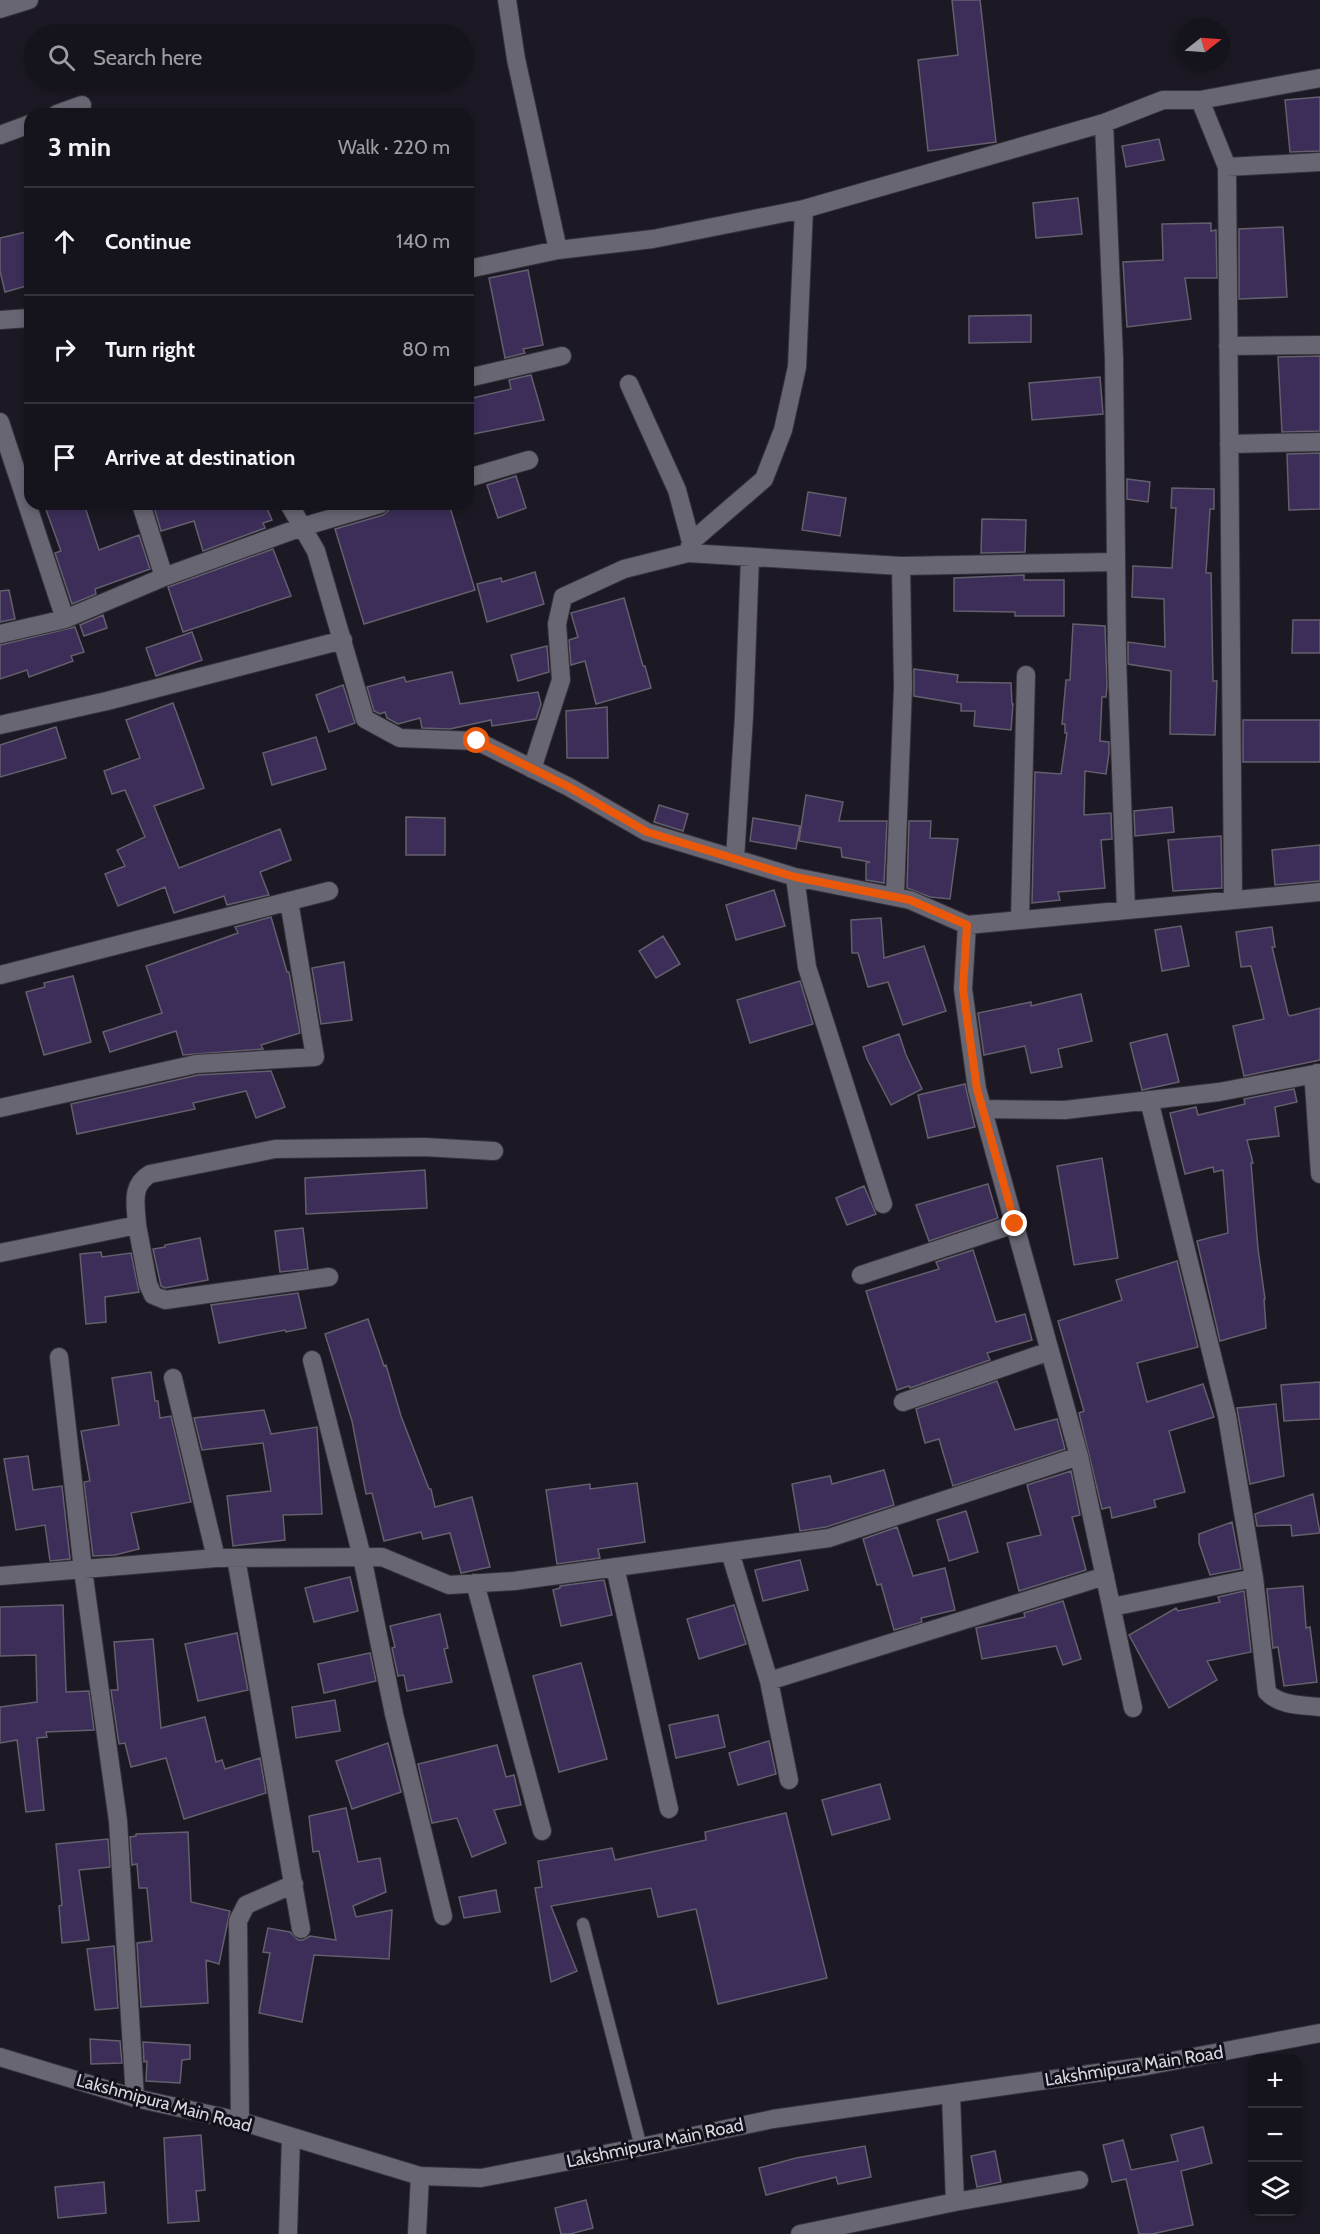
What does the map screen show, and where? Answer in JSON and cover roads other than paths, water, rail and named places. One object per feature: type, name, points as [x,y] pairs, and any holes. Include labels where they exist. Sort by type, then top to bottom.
[{"type":"street","points":[[0,9],[29,0]]},
{"type":"street","points":[[507,0],[516,59],[558,250]]},
{"type":"street","points":[[474,268],[558,250],[653,239],[804,210],[1104,123],[1163,100],[1200,100],[1320,78]]},
{"type":"street","points":[[1200,100],[1227,167],[1233,900]]},
{"type":"street","points":[[74,108],[82,105]]},
{"type":"street","points":[[1104,123],[1114,358],[1117,658],[1126,910]]},
{"type":"street","points":[[0,135],[24,126]]},
{"type":"street","points":[[1227,167],[1320,162]]},
{"type":"street","points":[[690,548],[764,479],[783,430],[797,367],[804,210]]},
{"type":"street","points":[[0,320],[24,318]]},
{"type":"street","points":[[1228,346],[1320,345]]},
{"type":"street","points":[[474,377],[562,356]]},
{"type":"street","points":[[629,384],[677,490],[690,548]]},
{"type":"street","points":[[0,422],[24,495]]},
{"type":"street","points":[[1229,444],[1320,442]]},
{"type":"street","points":[[474,476],[529,460]]},
{"type":"street","points":[[29,510],[65,619]]},
{"type":"street","points":[[143,510],[164,577]]},
{"type":"street","points":[[292,510],[316,551],[366,719],[400,738],[477,741],[569,787],[647,832],[795,877],[910,900],[967,925],[1320,892]]},
{"type":"street","points":[[0,634],[65,619],[164,577],[302,527],[360,510]]},
{"type":"street","points":[[532,769],[561,680],[557,624],[563,597],[624,569],[690,548],[750,557],[901,566],[1116,562]]},
{"type":"street","points":[[735,859],[744,716],[750,557]]},
{"type":"street","points":[[895,896],[903,687],[901,566]]},
{"type":"street","points":[[0,725],[107,701],[344,640]]},
{"type":"street","points":[[1020,920],[1026,675]]},
{"type":"street","points":[[795,877],[807,967],[883,1204]]},
{"type":"street","points":[[0,975],[329,891]]},
{"type":"street","points":[[0,1108],[196,1064],[315,1057],[289,901]]},
{"type":"street","points":[[967,925],[963,989],[977,1089],[1079,1456],[1133,1708]]},
{"type":"street","points":[[983,1109],[1065,1110],[1219,1092],[1319,1073]]},
{"type":"street","points":[[1319,1073],[1314,1084],[1320,1174]]},
{"type":"street","points":[[1149,1100],[1227,1416],[1254,1578],[1267,1692],[1281,1702],[1320,1707]]},
{"type":"street","points":[[330,1277],[165,1300],[153,1295],[148,1284],[137,1225],[137,1186],[141,1179],[150,1174],[275,1149],[424,1147],[495,1151]]},
{"type":"street","points":[[861,1275],[1015,1224]]},
{"type":"street","points":[[0,1253],[137,1225]]},
{"type":"street","points":[[903,1402],[1050,1351]]},
{"type":"street","points":[[59,1357],[83,1570],[118,1821],[135,2097]]},
{"type":"street","points":[[312,1360],[362,1557],[394,1714],[443,1916]]},
{"type":"street","points":[[173,1378],[216,1558]]},
{"type":"street","points":[[0,1576],[216,1558],[382,1557],[449,1585],[513,1581],[829,1538],[1079,1456]]},
{"type":"street","points":[[730,1552],[769,1681],[789,1780]]},
{"type":"street","points":[[236,1558],[301,1929]]},
{"type":"street","points":[[615,1567],[669,1809]]},
{"type":"street","points":[[769,1681],[1105,1576]]},
{"type":"street","points":[[1112,1607],[1254,1578]]},
{"type":"street","points":[[475,1583],[542,1832]]},
{"type":"street","points":[[240,2121],[238,1921],[246,1905],[294,1884]]},
{"type":"street","name":"Lakshmipura Main Road","points":[[0,2057],[135,2097],[240,2121],[420,2176],[481,2178],[773,2119],[1146,2066],[1320,2033]]},
{"type":"street","points":[[951,2095],[955,2202]]},
{"type":"street","points":[[288,2234],[291,2137]]},
{"type":"street","points":[[417,2234],[420,2176]]},
{"type":"street","points":[[800,2234],[955,2202],[1079,2180]]},
{"type":"lane","points":[[583,1924],[641,2147]]}]
